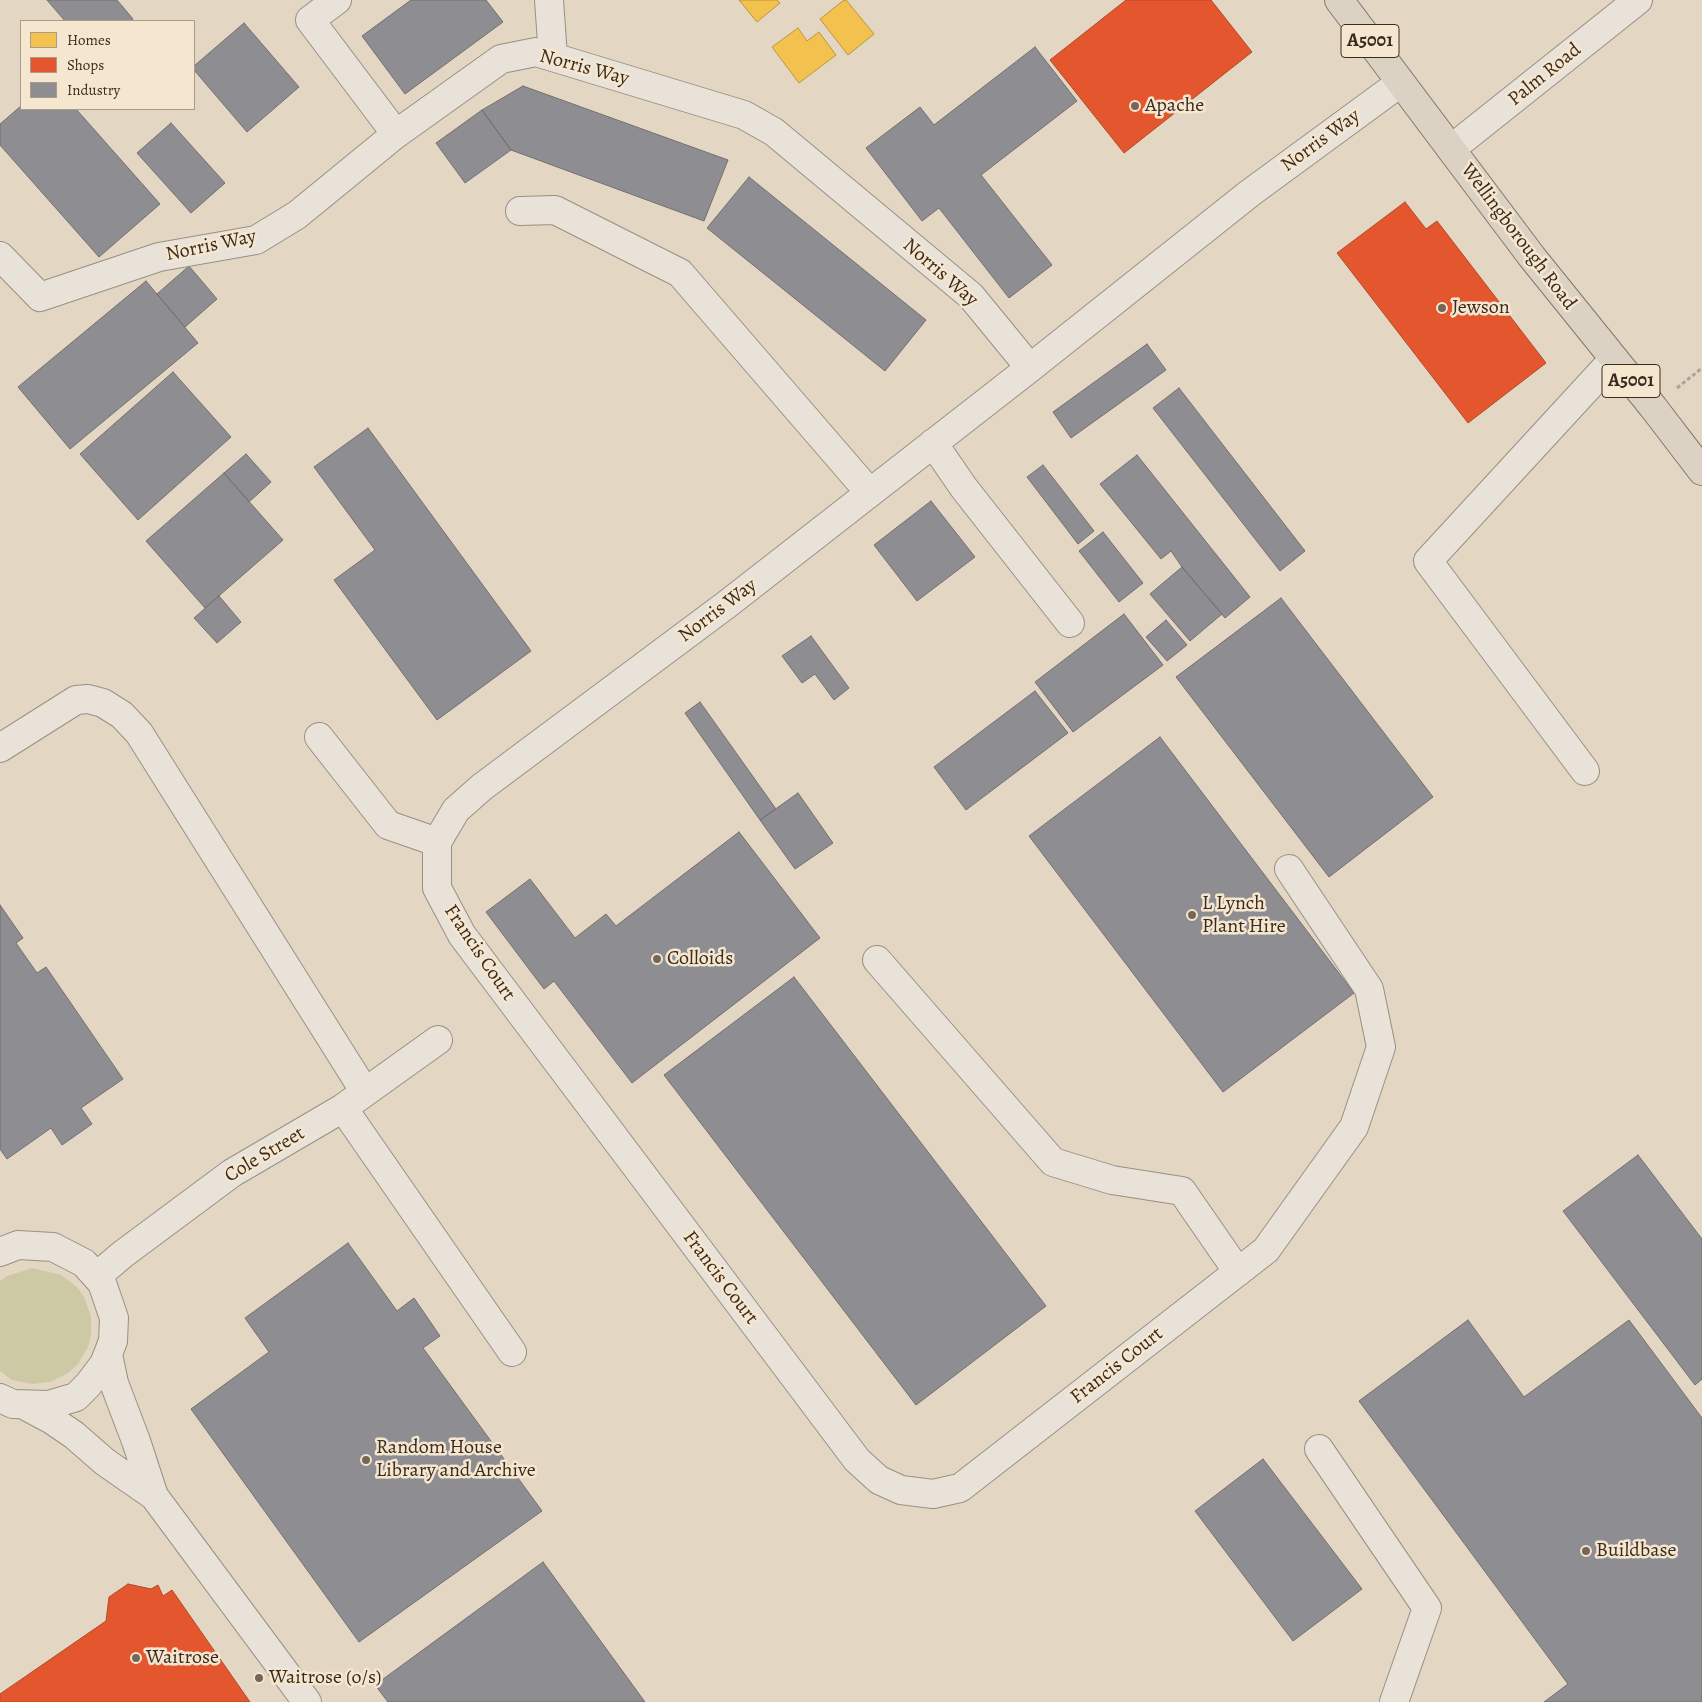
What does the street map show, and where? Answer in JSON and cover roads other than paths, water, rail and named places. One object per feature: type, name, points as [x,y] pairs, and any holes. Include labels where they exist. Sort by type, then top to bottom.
[{"type":"main road","name":"Wellingborough Road","points":[[1339,0],[1532,257],[1702,471]]},
{"type":"street","points":[[337,0],[310,20],[396,134]]},
{"type":"street","points":[[549,0],[553,57]]},
{"type":"street","name":"Palm Road","points":[[1452,149],[1638,0]]},
{"type":"street","name":"Norris Way","points":[[0,256],[40,297],[160,257],[256,240],[297,215],[396,134],[501,59],[536,52],[744,115],[774,132],[971,296],[1030,368]]},
{"type":"street","name":"Norris Way","points":[[437,842],[456,810],[482,787],[726,605],[1030,368],[1250,193],[1400,82]]},
{"type":"street","points":[[520,211],[555,210],[680,273],[870,493]]},
{"type":"street","points":[[1585,771],[1428,561],[1614,360]]},
{"type":"street","points":[[934,443],[964,488],[1070,622]]},
{"type":"street","points":[[0,748],[76,700],[88,699],[102,703],[122,716],[139,733],[365,1092]]},
{"type":"street","points":[[319,737],[388,826],[437,842]]},
{"type":"street","name":"Francis Court","points":[[437,842],[436,888],[462,935],[857,1460],[879,1480],[901,1490],[933,1494],[960,1488],[1266,1250],[1354,1126],[1380,1047],[1369,989],[1289,869]]},
{"type":"street","points":[[877,960],[1053,1162],[1112,1180],[1182,1191],[1238,1272]]},
{"type":"street","name":"Cole Street","points":[[97,1276],[123,1254],[232,1173],[343,1108],[438,1040]]},
{"type":"street","points":[[343,1108],[512,1352]]},
{"type":"street","points":[[0,1232],[26,1246]]},
{"type":"street","points":[[0,1252],[18,1246],[53,1247],[84,1263],[102,1283],[114,1318],[112,1341],[104,1364],[76,1397],[50,1404],[12,1401]]},
{"type":"street","points":[[108,1354],[114,1383],[154,1496],[306,1702]]},
{"type":"street","points":[[12,1401],[52,1420],[74,1435],[105,1462],[154,1496]]},
{"type":"street","points":[[1319,1449],[1427,1608],[1394,1702]]},
{"type":"place","name":"Apache","points":[[1135,106]]},
{"type":"place","name":"Jewson","points":[[1442,308]]},
{"type":"place","name":"L Lynch Plant Hire","points":[[1192,915]]},
{"type":"place","name":"Colloids","points":[[657,959]]},
{"type":"place","name":"Random House Library and Archive","points":[[366,1460]]},
{"type":"place","name":"Buildbase","points":[[1586,1551]]},
{"type":"place","name":"Waitrose","points":[[136,1658]]},
{"type":"place","name":"Waitrose (o/s)","points":[[259,1678]]}]
